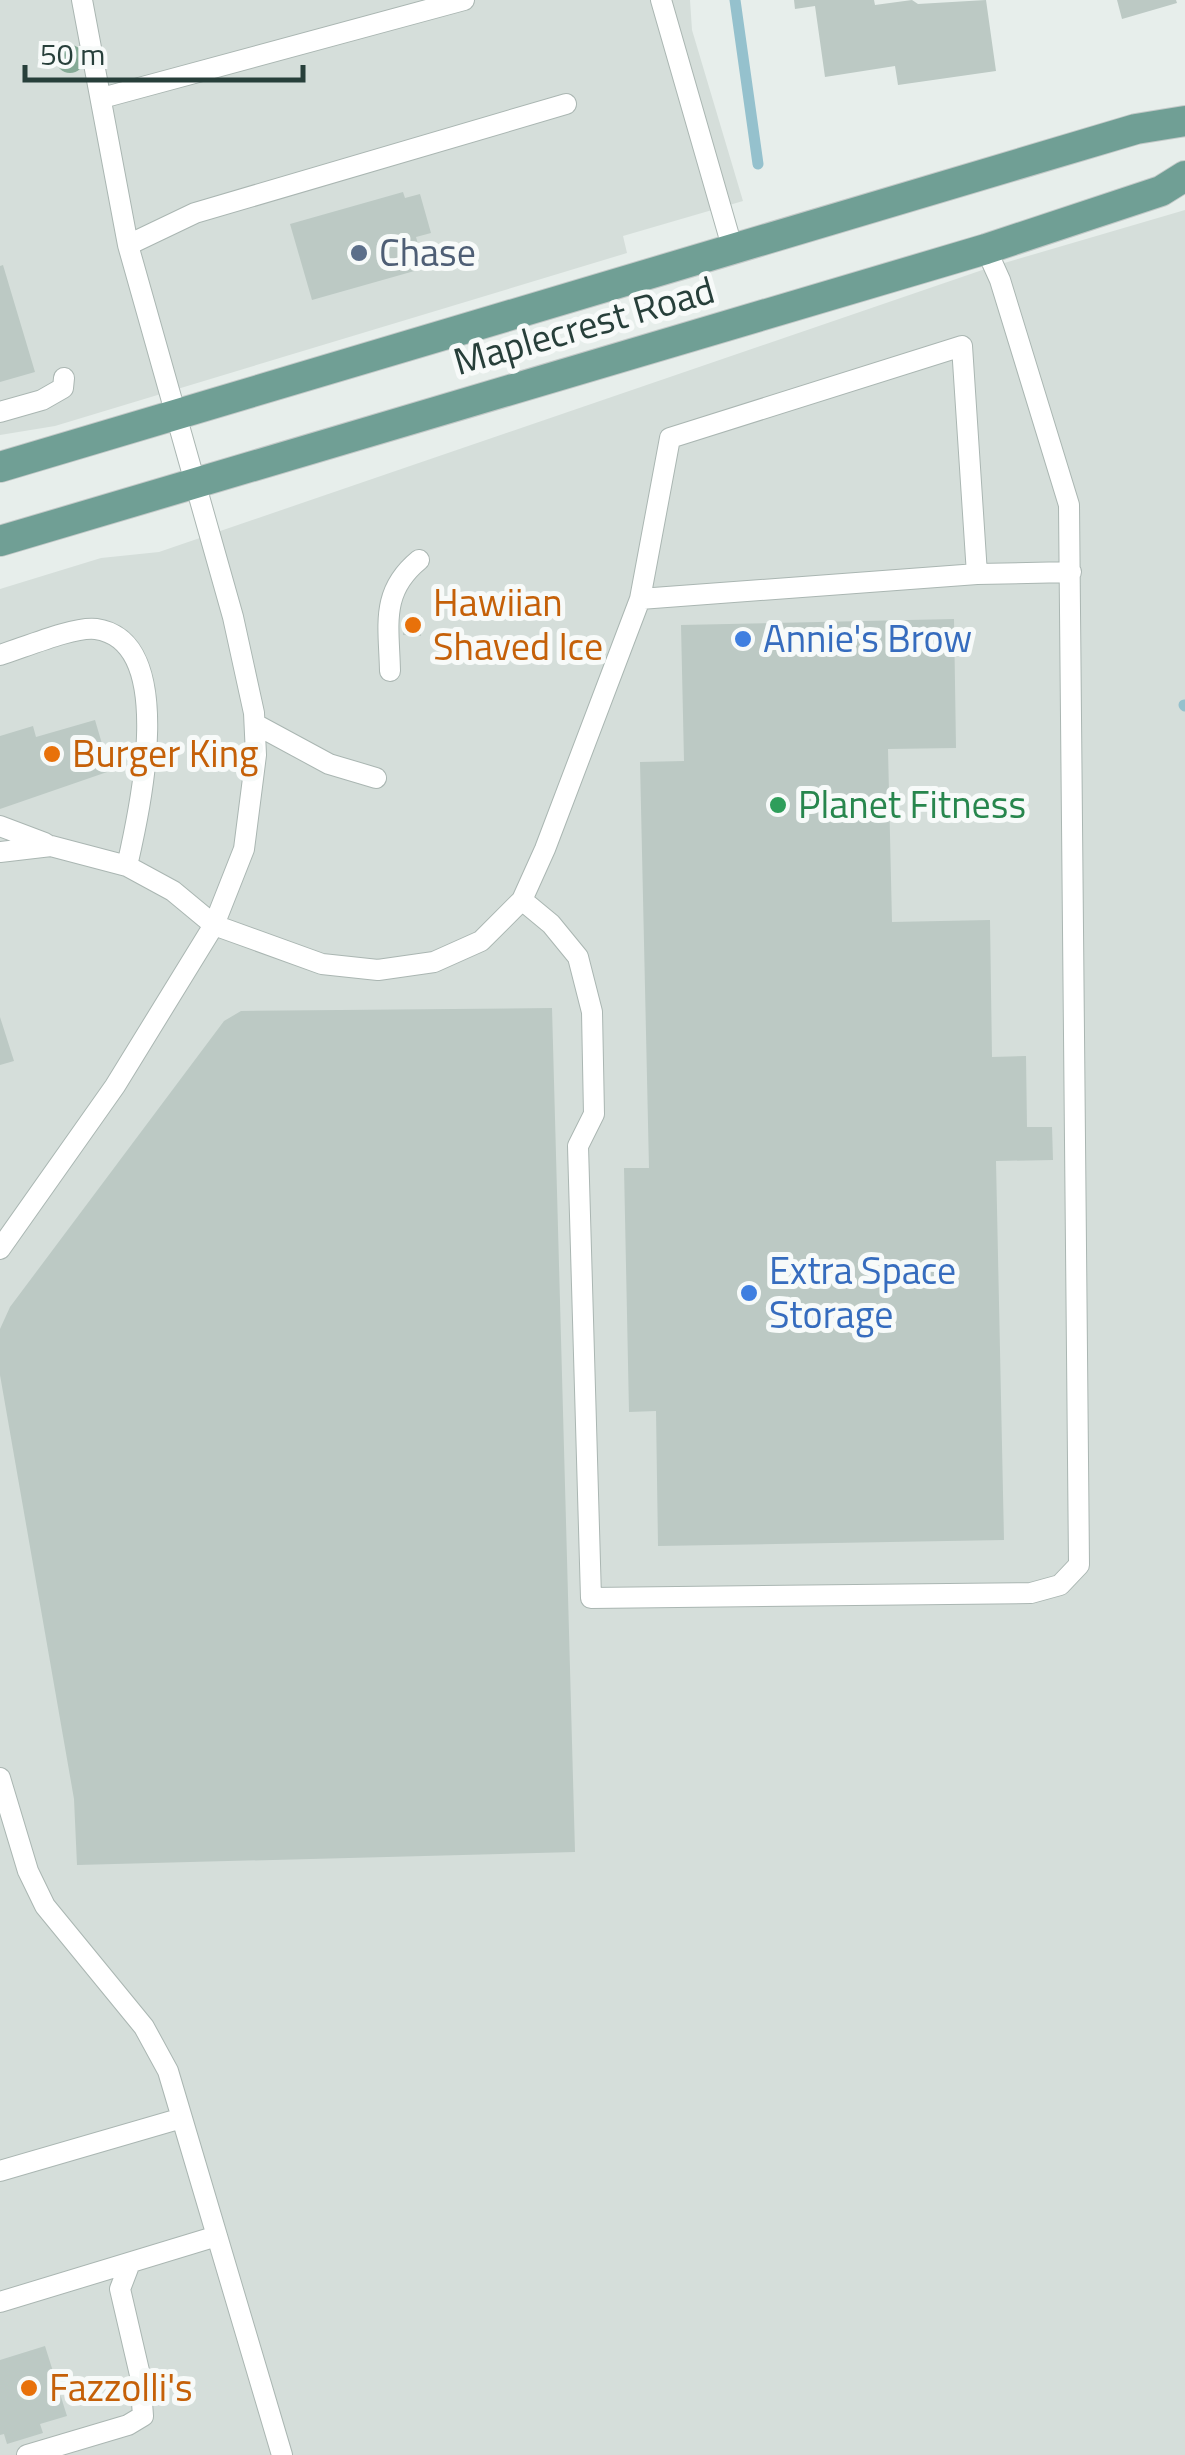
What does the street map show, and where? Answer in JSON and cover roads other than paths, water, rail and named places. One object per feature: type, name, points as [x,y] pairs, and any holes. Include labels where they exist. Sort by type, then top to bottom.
[{"type":"main road","name":"Maplecrest Road","points":[[0,467],[1136,128],[1185,121]]},
{"type":"main road","name":"Maplecrest Road","points":[[0,541],[196,480],[986,250],[1161,191],[1185,176]]},
{"type":"lane","points":[[2,1243],[115,1086],[214,925],[244,849],[252,804],[255,724],[233,616],[128,244],[82,0]]},
{"type":"lane","points":[[102,98],[464,0]]},
{"type":"lane","points":[[661,0],[734,250]]},
{"type":"lane","points":[[128,244],[195,214],[566,104]]},
{"type":"lane","points":[[522,900],[552,924],[578,957],[592,1012],[594,1114],[578,1146],[591,1598],[1031,1592],[1060,1585],[1079,1565],[1069,504],[1000,280],[986,250]]},
{"type":"lane","points":[[0,826],[51,846],[127,866],[172,891],[214,925],[322,964],[378,970],[434,962],[481,940],[522,900],[546,849],[640,598],[670,438],[962,346],[977,574]]},
{"type":"lane","points":[[0,412],[42,400],[63,388],[64,378]]},
{"type":"lane","points":[[390,671],[389,602],[398,577],[418,560]]},
{"type":"lane","points":[[640,598],[977,574],[1071,572]]},
{"type":"lane","points":[[0,655],[91,628],[115,634],[130,649],[141,682],[148,751],[127,866]]},
{"type":"lane","points":[[255,724],[329,764],[376,778]]},
{"type":"lane","points":[[0,852],[51,846]]},
{"type":"lane","points":[[0,1778],[28,1871],[45,1906],[144,2026],[168,2071],[282,2455]]},
{"type":"lane","points":[[0,2171],[182,2118]]},
{"type":"lane","points":[[0,2302],[218,2236]]},
{"type":"lane","points":[[27,2455],[128,2426],[143,2416],[140,2375],[120,2289],[130,2263]]},
{"type":"waterway","points":[[735,0],[758,164]]},
{"type":"place","name":"Chase","points":[[359,253]]},
{"type":"place","name":"Hawiian Shaved Ice","points":[[413,625]]},
{"type":"place","name":"Annie's Brow","points":[[743,639]]},
{"type":"place","name":"Burger King","points":[[52,754]]},
{"type":"place","name":"Planet Fitness","points":[[778,805]]},
{"type":"place","name":"Extra Space Storage","points":[[749,1293]]},
{"type":"place","name":"Fazzolli's","points":[[29,2388]]}]
